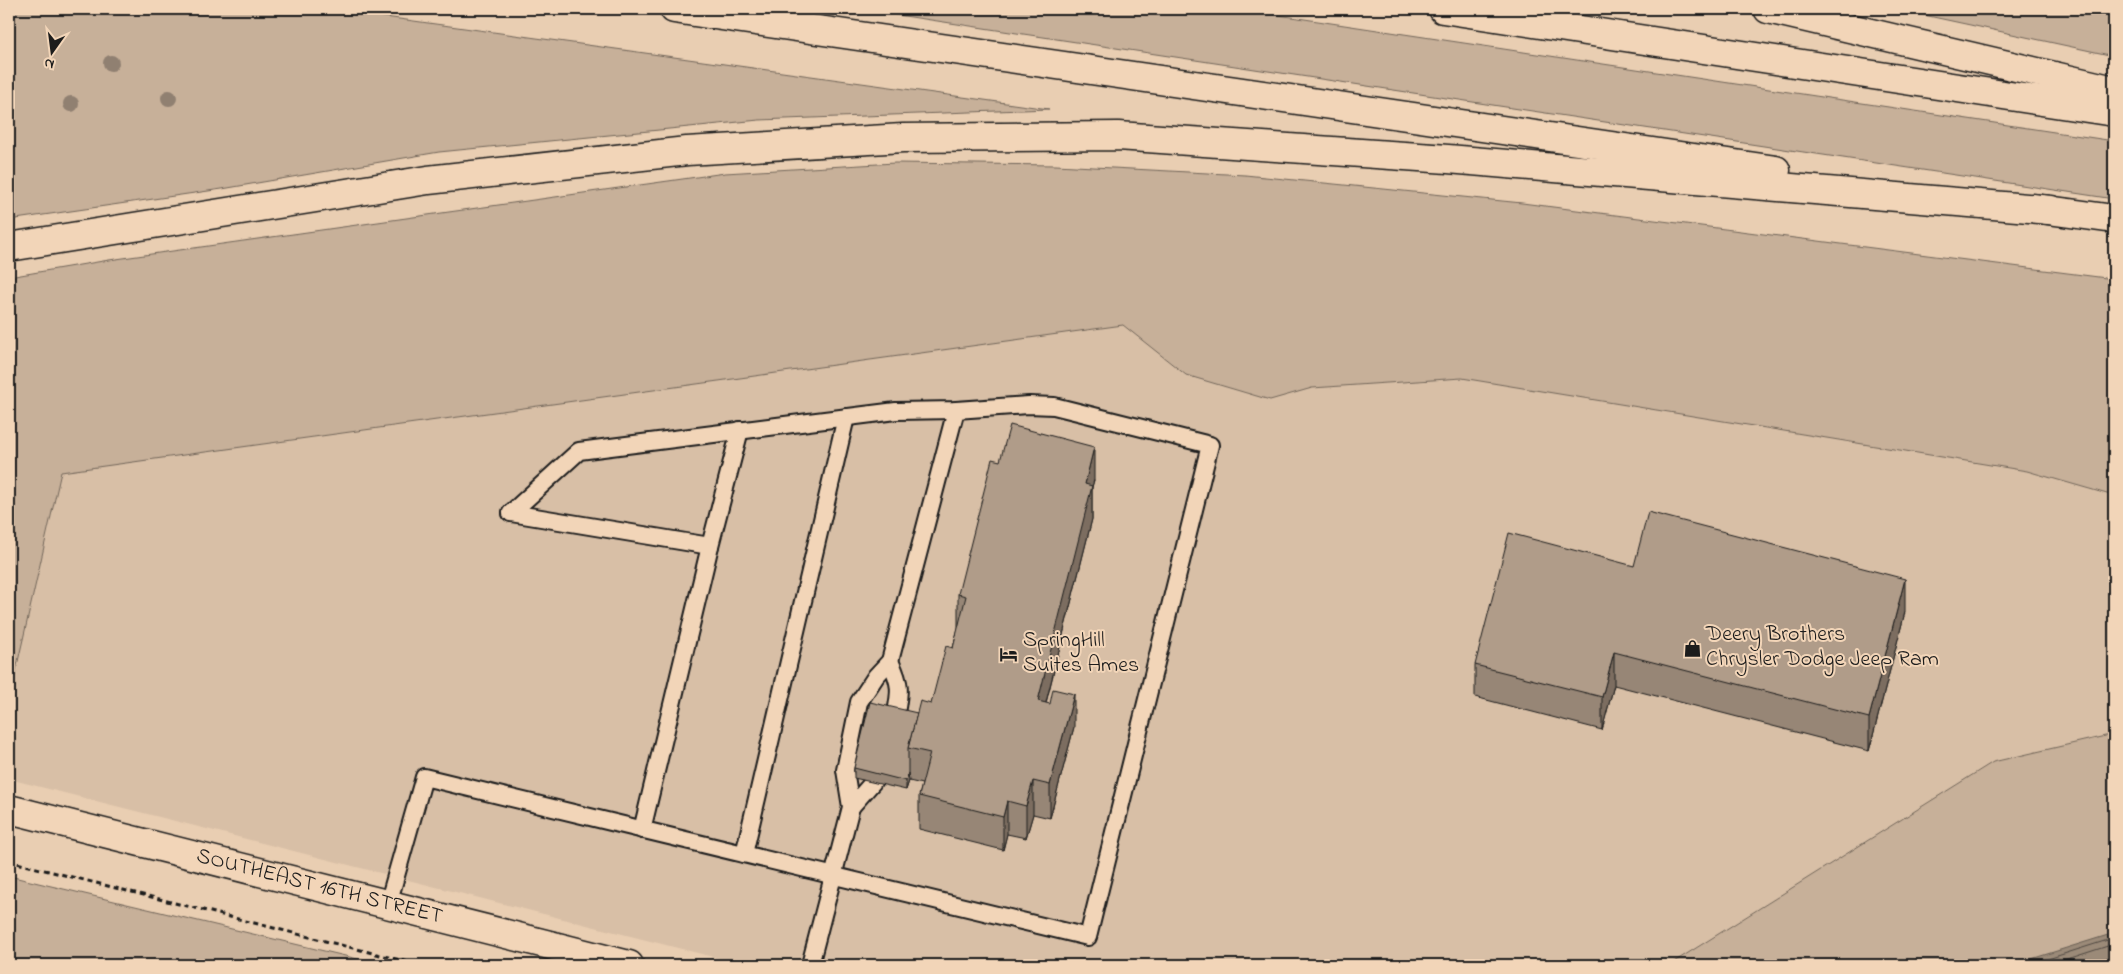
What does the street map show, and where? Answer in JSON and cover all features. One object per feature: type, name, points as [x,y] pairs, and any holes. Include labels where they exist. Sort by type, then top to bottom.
[{"type":"main road","points":[[674,9],[2114,219]]},
{"type":"main road","points":[[1443,9],[2114,112]]},
{"type":"main road","points":[[1768,9],[2114,90]]},
{"type":"main road","points":[[9,247],[428,180],[687,151],[903,138],[1118,136],[1448,159],[2050,210]]},
{"type":"main road","name":"SOUTHEAST 16TH STREET","points":[[9,809],[629,965]]},
{"type":"lane","points":[[388,904],[424,777],[1088,937],[1210,445],[1054,406],[1030,405],[956,410],[896,410],[579,451],[511,513],[710,546]]},
{"type":"lane","points":[[810,965],[851,807],[845,770],[860,702],[876,676],[890,661],[956,410]]},
{"type":"lane","points":[[744,854],[846,416]]},
{"type":"lane","points":[[642,830],[710,546],[740,430]]},
{"type":"lane","points":[[890,661],[899,680],[900,694],[895,718]]},
{"type":"lane","points":[[851,807],[873,782]]},
{"type":"path","points":[[9,861],[420,965]]},
{"type":"shaded area","points":[[9,9],[327,9],[1049,109],[759,120],[439,152],[222,189],[9,220]]},
{"type":"shaded area","points":[[858,9],[1238,9],[2114,141],[2114,199]]},
{"type":"shaded area","points":[[1896,9],[2114,9],[2114,56]]},
{"type":"shaded area","points":[[895,163],[1056,165],[1245,175],[1522,203],[2114,279],[2114,496],[2027,471],[1462,378],[1312,388],[1270,400],[1186,375],[1123,325],[61,472],[9,701],[9,277],[109,260],[725,173]]},
{"type":"shaded area","points":[[1124,325],[1186,375],[1270,400],[1312,388],[1462,378],[2027,471],[2114,496],[2114,734],[1993,762],[1669,965],[745,965],[9,779],[9,701],[61,472]]},
{"type":"shaded area","points":[[2114,734],[2114,965],[1669,965],[1993,762]]},
{"type":"shaded area","points":[[9,876],[383,965],[9,965]]},
{"type":"water","points":[[2114,932],[2114,965],[2012,965],[2108,935]]},
{"type":"building","name":"SpringHill Suites Ames","points":[[1010,425],[1094,447],[1085,484],[1092,486],[1038,701],[1050,704],[1053,689],[1074,694],[1050,785],[1033,781],[1026,806],[1007,801],[1003,817],[919,796],[930,753],[908,748],[920,701],[931,704],[946,646],[953,648],[966,596],[958,594],[992,459],[1000,461]]},
{"type":"building","name":"Deery Brothers Chrysler Dodge Jeep Ram","points":[[1648,512],[1905,579],[1869,718],[1614,652],[1602,697],[1475,665],[1509,533],[1634,566]]},
{"type":"building","points":[[870,702],[917,713],[908,748],[908,773],[906,781],[854,768]]},
{"type":"place","name":"Deery Brothers Chrysler Dodge Jeep Ram","points":[[1692,648]]},
{"type":"place","name":"SpringHill Suites Ames","points":[[1009,654]]}]
